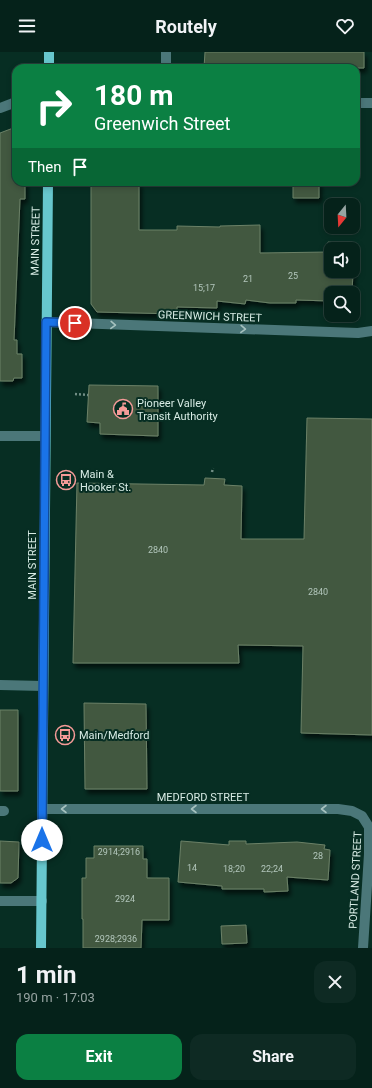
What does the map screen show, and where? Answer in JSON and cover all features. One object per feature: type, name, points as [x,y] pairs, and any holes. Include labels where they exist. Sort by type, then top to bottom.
[{"type":"main road","points":[[49,52],[49,64]]},
{"type":"main road","name":"MAIN STREET","points":[[41,948],[48,186]]},
{"type":"street","points":[[166,52],[166,64]]},
{"type":"street","points":[[360,103],[372,103]]},
{"type":"street","points":[[0,108],[12,104]]},
{"type":"street","name":"GREENWICH STREET","points":[[46,322],[358,334],[372,331]]},
{"type":"street","points":[[0,436],[45,436]]},
{"type":"street","points":[[0,685],[43,686]]},
{"type":"street","name":"MEDFORD STREET","points":[[43,809],[338,809],[352,811],[362,816]]},
{"type":"street","name":"PORTLAND STREET","points":[[362,816],[369,826],[364,948]]},
{"type":"street","points":[[0,901],[42,901]]},
{"type":"path","points":[[75,394],[88,395]]},
{"type":"building","points":[[205,52],[364,52],[364,68],[360,68],[360,64],[204,64]]},
{"type":"building","points":[[12,128],[12,186],[25,186],[25,199],[20,199],[14,340],[17,340],[17,354],[22,354],[22,378],[14,378],[13,381],[0,381],[0,133]]},
{"type":"building","points":[[91,186],[139,186],[139,230],[177,230],[177,226],[220,227],[260,225],[260,253],[324,252],[324,278],[353,278],[352,286],[324,286],[324,301],[296,300],[296,303],[270,303],[246,300],[245,304],[217,301],[217,308],[177,307],[177,314],[97,312],[91,304]]},
{"type":"building","points":[[293,186],[319,186],[319,198],[293,198]]},
{"type":"building","name":"Pioneer Valley Transit Authority","points":[[89,385],[158,386],[158,436],[100,434],[100,423],[87,422]]},
{"type":"building","points":[[307,418],[372,419],[372,735],[301,733],[303,646],[238,645],[239,663],[73,663],[77,483],[204,485],[205,478],[225,479],[224,485],[242,486],[241,539],[304,539]]},
{"type":"building","points":[[84,703],[146,704],[147,789],[85,789]]},
{"type":"building","points":[[0,710],[18,710],[18,791],[0,791]]},
{"type":"building","points":[[0,841],[19,842],[18,878],[11,883],[0,883]]},
{"type":"building","points":[[181,841],[229,845],[229,841],[246,841],[246,844],[297,842],[325,845],[324,849],[330,850],[328,880],[287,877],[288,891],[264,892],[264,889],[222,889],[222,886],[178,882]]},
{"type":"building","points":[[94,846],[143,846],[143,859],[147,859],[147,878],[169,878],[169,920],[142,920],[141,948],[83,948],[82,878],[86,878],[86,858],[94,858]]},
{"type":"building","points":[[246,925],[247,943],[222,944],[221,926]]},
{"type":"place","name":"Pioneer Valley Transit Authority","points":[[123,409]]},
{"type":"place","name":"Main & Hooker St.","points":[[66,480]]},
{"type":"place","name":"Main/Medford","points":[[65,735]]},
{"type":"route","points":[[42,840],[46,322],[75,323]]}]
